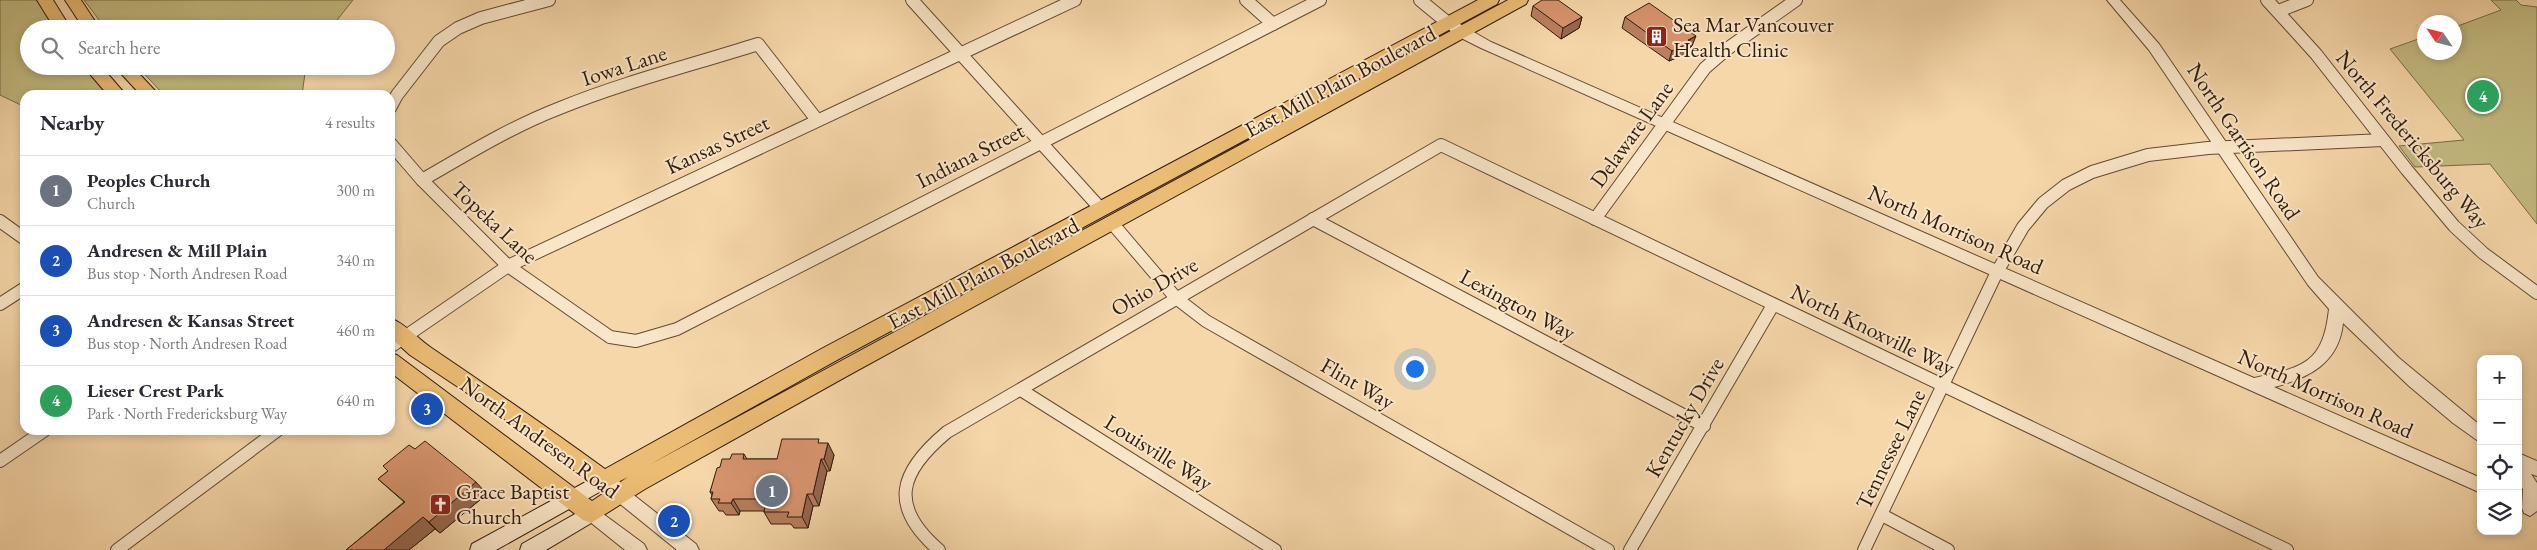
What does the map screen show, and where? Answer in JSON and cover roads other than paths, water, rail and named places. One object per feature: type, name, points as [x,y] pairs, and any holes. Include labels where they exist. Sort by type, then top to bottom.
[{"type":"main road","points":[[46,0],[58,20]]},
{"type":"main road","points":[[73,0],[86,20]]},
{"type":"main road","name":"East Mill Plain Boulevard","points":[[1454,28],[1491,0]]},
{"type":"main road","name":"East Mill Plain Boulevard","points":[[479,550],[604,480],[1106,216],[1454,28],[1520,0]]},
{"type":"main road","points":[[99,75],[113,90]]},
{"type":"main road","points":[[131,75],[146,90]]},
{"type":"main road","name":"East Mill Plain Boulevard","points":[[529,550],[638,482],[842,369],[1106,216]]},
{"type":"main road","name":"North Andresen Road","points":[[395,338],[495,401],[604,480],[620,494]]},
{"type":"main road","name":"North Andresen Road","points":[[395,365],[591,513]]},
{"type":"street","points":[[395,99],[439,41],[458,28],[481,18],[550,0]]},
{"type":"street","name":"Flint Way","points":[[912,0],[1106,216],[1176,298],[1206,321],[1608,550]]},
{"type":"street","name":"Kansas Street","points":[[395,336],[508,266],[1075,0]]},
{"type":"street","points":[[1246,0],[1273,24]]},
{"type":"street","name":"Indiana Street","points":[[636,340],[677,329],[1039,142],[1320,0]]},
{"type":"street","name":"North Morrison Road","points":[[1420,0],[1454,28],[1663,124],[2477,484]]},
{"type":"street","name":"Delaware Lane","points":[[1595,220],[1705,68],[1727,49],[1796,0]]},
{"type":"street","name":"North Garrison Road","points":[[2113,0],[2154,47],[2313,282],[2337,308],[2418,384],[2477,433]]},
{"type":"street","name":"North Fredericksburg Way","points":[[2267,0],[2305,38],[2383,140],[2455,227],[2495,263],[2537,293]]},
{"type":"street","points":[[2278,11],[2307,0]]},
{"type":"street","name":"Iowa Lane","points":[[422,180],[510,130],[558,108],[653,74],[758,44],[817,120]]},
{"type":"street","name":"Tennessee Lane","points":[[1864,550],[1944,387],[1997,272],[2020,228],[2042,203],[2061,188],[2106,167],[2140,157],[2222,147],[2383,140]]},
{"type":"street","name":"North Knoxville Way","points":[[1441,145],[2287,550]]},
{"type":"street","name":"Ohio Drive","points":[[939,550],[924,538],[911,522],[905,502],[906,482],[915,462],[929,445],[947,432],[1441,145]]},
{"type":"street","name":"Topeka Lane","points":[[395,149],[422,180],[508,266],[610,337],[636,340]]},
{"type":"street","name":"Lexington Way","points":[[1313,219],[1704,426]]},
{"type":"street","points":[[0,221],[20,235]]},
{"type":"street","points":[[0,304],[20,291]]},
{"type":"street","name":"Kentucky Drive","points":[[1630,550],[1773,305]]},
{"type":"street","points":[[2252,384],[2289,377],[2314,366],[2329,349],[2336,329],[2337,308]]},
{"type":"street","name":"Louisville Way","points":[[1021,390],[1275,550]]},
{"type":"street","points":[[0,461],[38,435]]},
{"type":"street","points":[[117,550],[271,435]]},
{"type":"street","points":[[2522,462],[2537,470]]},
{"type":"street","points":[[2522,475],[2531,488],[2529,507]]},
{"type":"street","name":"North Andresen Road","points":[[620,494],[690,550]]},
{"type":"street","name":"North Andresen Road","points":[[591,513],[638,550]]},
{"type":"street","points":[[1882,515],[1948,550]]},
{"type":"place","name":"Sea Mar Vancouver Health Clinic","points":[[1657,37]]},
{"type":"place","name":"Lieser Crest Park","points":[[2483,96]]},
{"type":"place","name":"Andresen & Kansas Street","points":[[427,409]]},
{"type":"place","name":"Peoples Church","points":[[772,491]]},
{"type":"place","name":"Grace Baptist Church","points":[[440,504]]},
{"type":"place","name":"Andresen & Mill Plain","points":[[674,521]]}]
